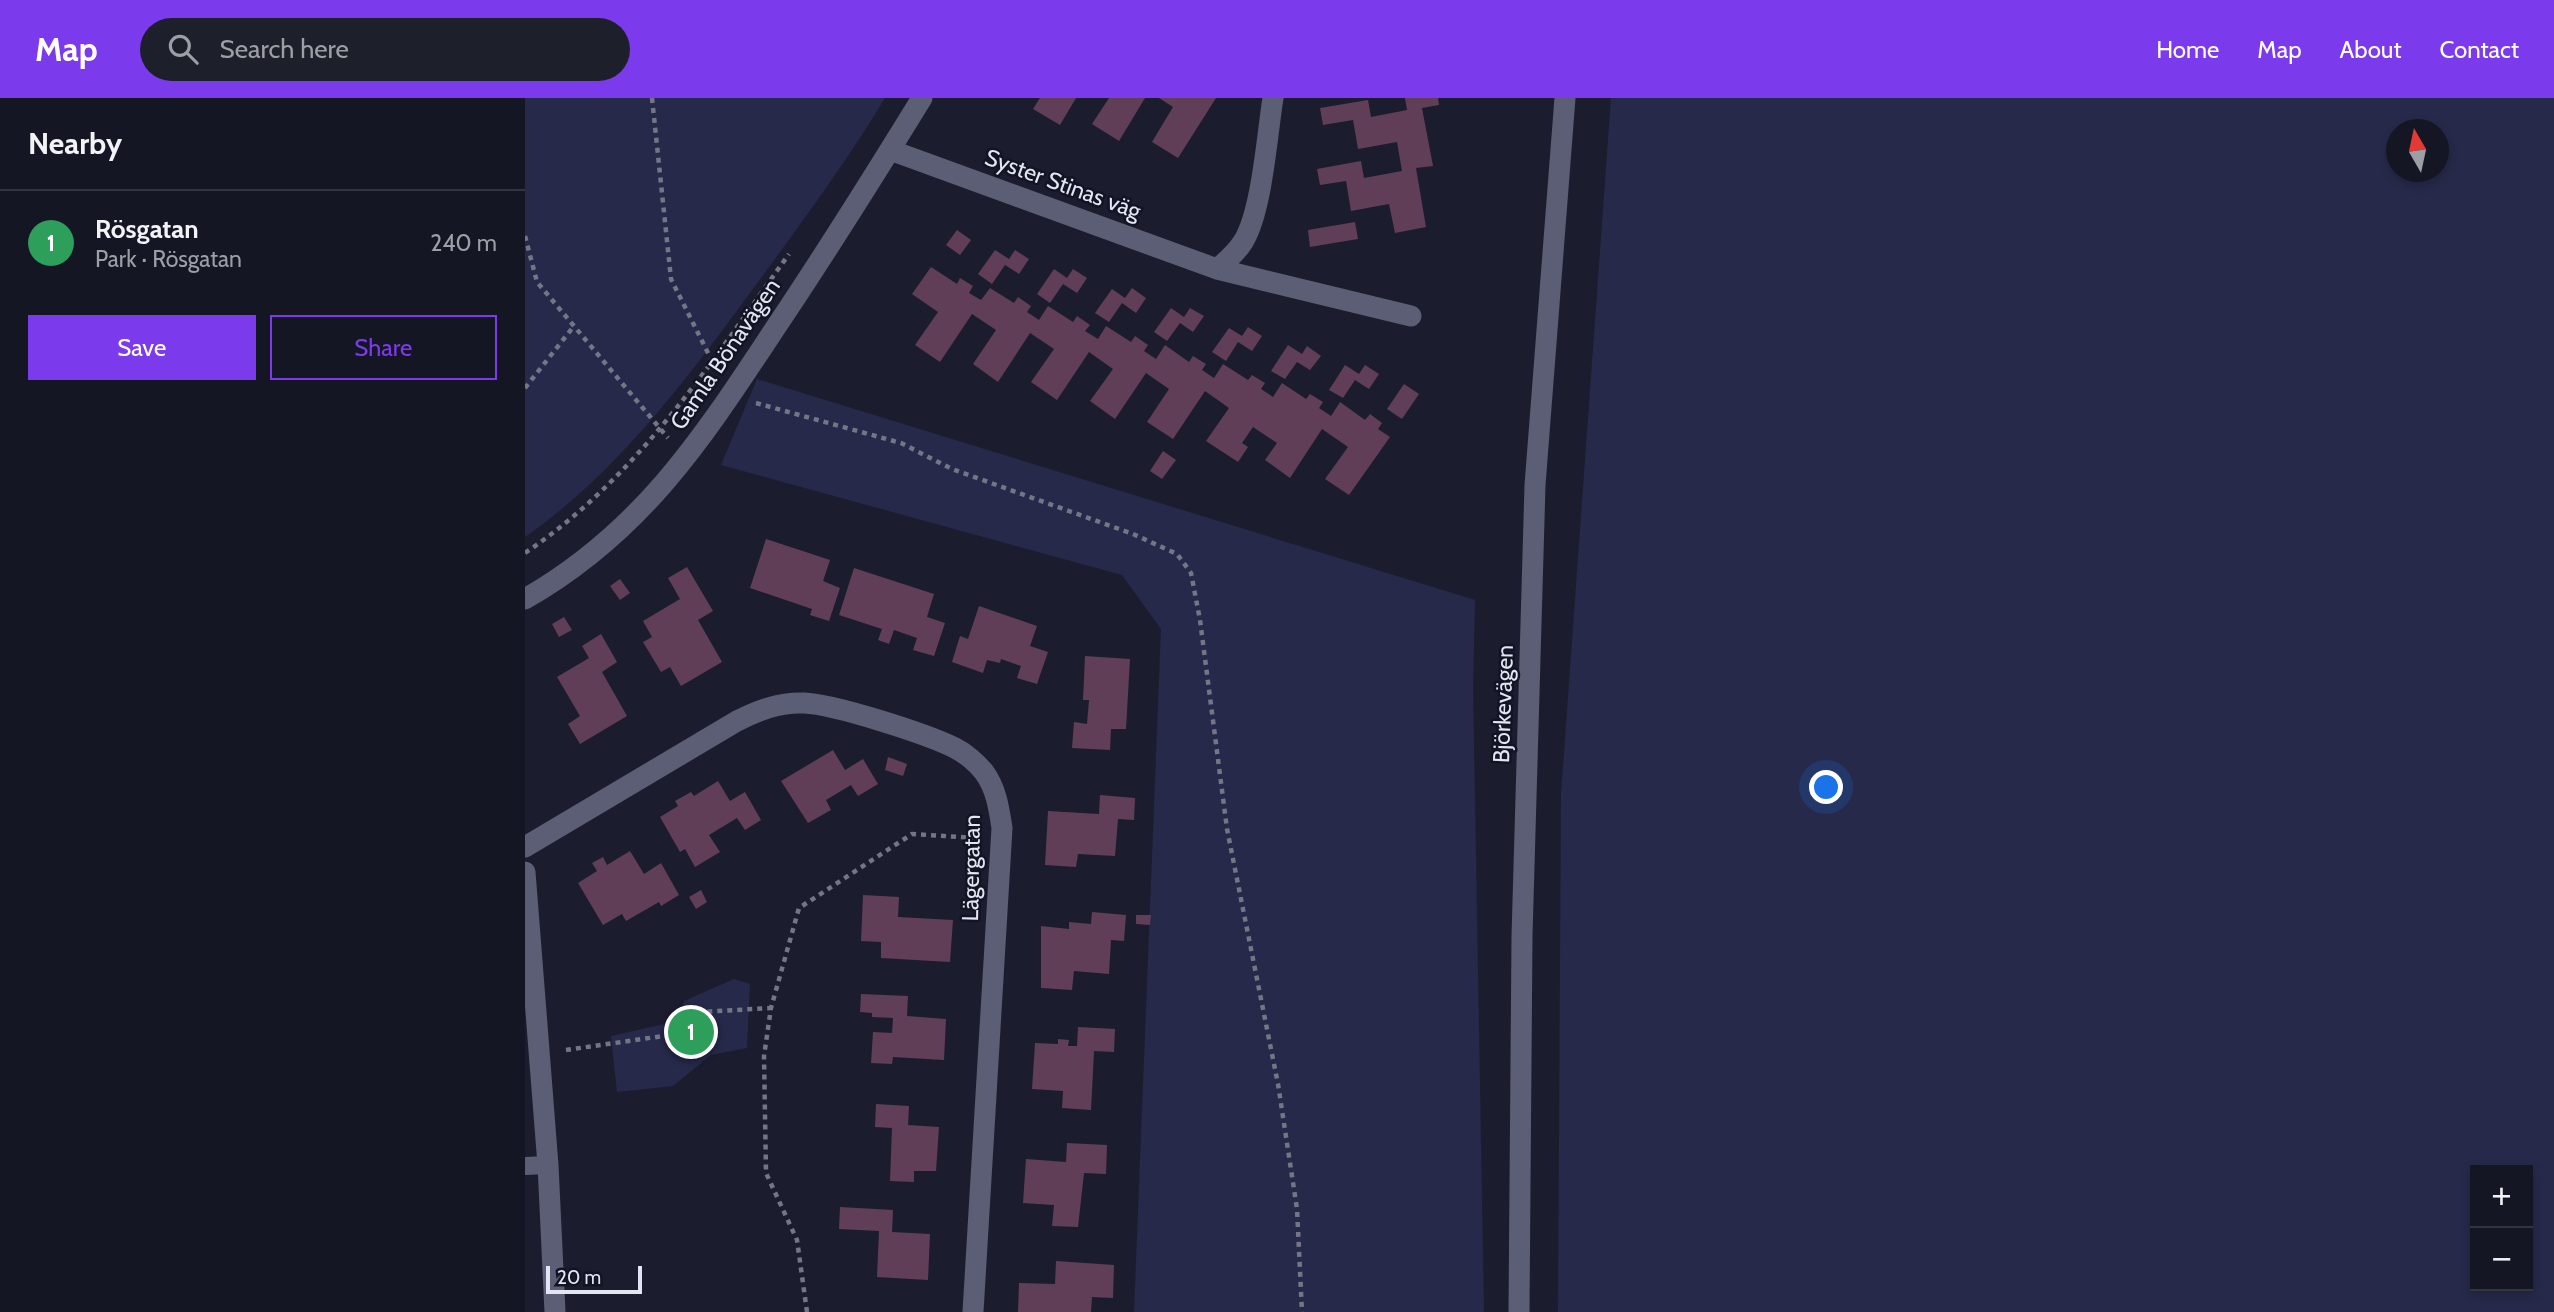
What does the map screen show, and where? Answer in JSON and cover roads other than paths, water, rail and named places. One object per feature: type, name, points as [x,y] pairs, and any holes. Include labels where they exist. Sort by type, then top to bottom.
[{"type":"street","name":"Gamla Bönavägen","points":[[525,599],[576,568],[607,542],[685,460],[730,396],[922,98]]},
{"type":"street","points":[[1217,268],[1233,256],[1245,239],[1252,218],[1273,98]]},
{"type":"street","name":"Björkevägen","points":[[1519,1312],[1522,936],[1535,485],[1565,98]]},
{"type":"street","name":"Syster Stinas väg","points":[[890,150],[1217,268],[1411,316]]},
{"type":"street","name":"Lägergatan","points":[[525,847],[760,709],[803,703],[820,704],[957,749],[984,772],[999,806],[1001,839],[972,1312]]},
{"type":"street","points":[[525,872],[541,1054],[555,1312]]},
{"type":"lane","points":[[525,1166],[548,1165]]},
{"type":"place","name":"Rösgatan","points":[[691,1032]]}]
